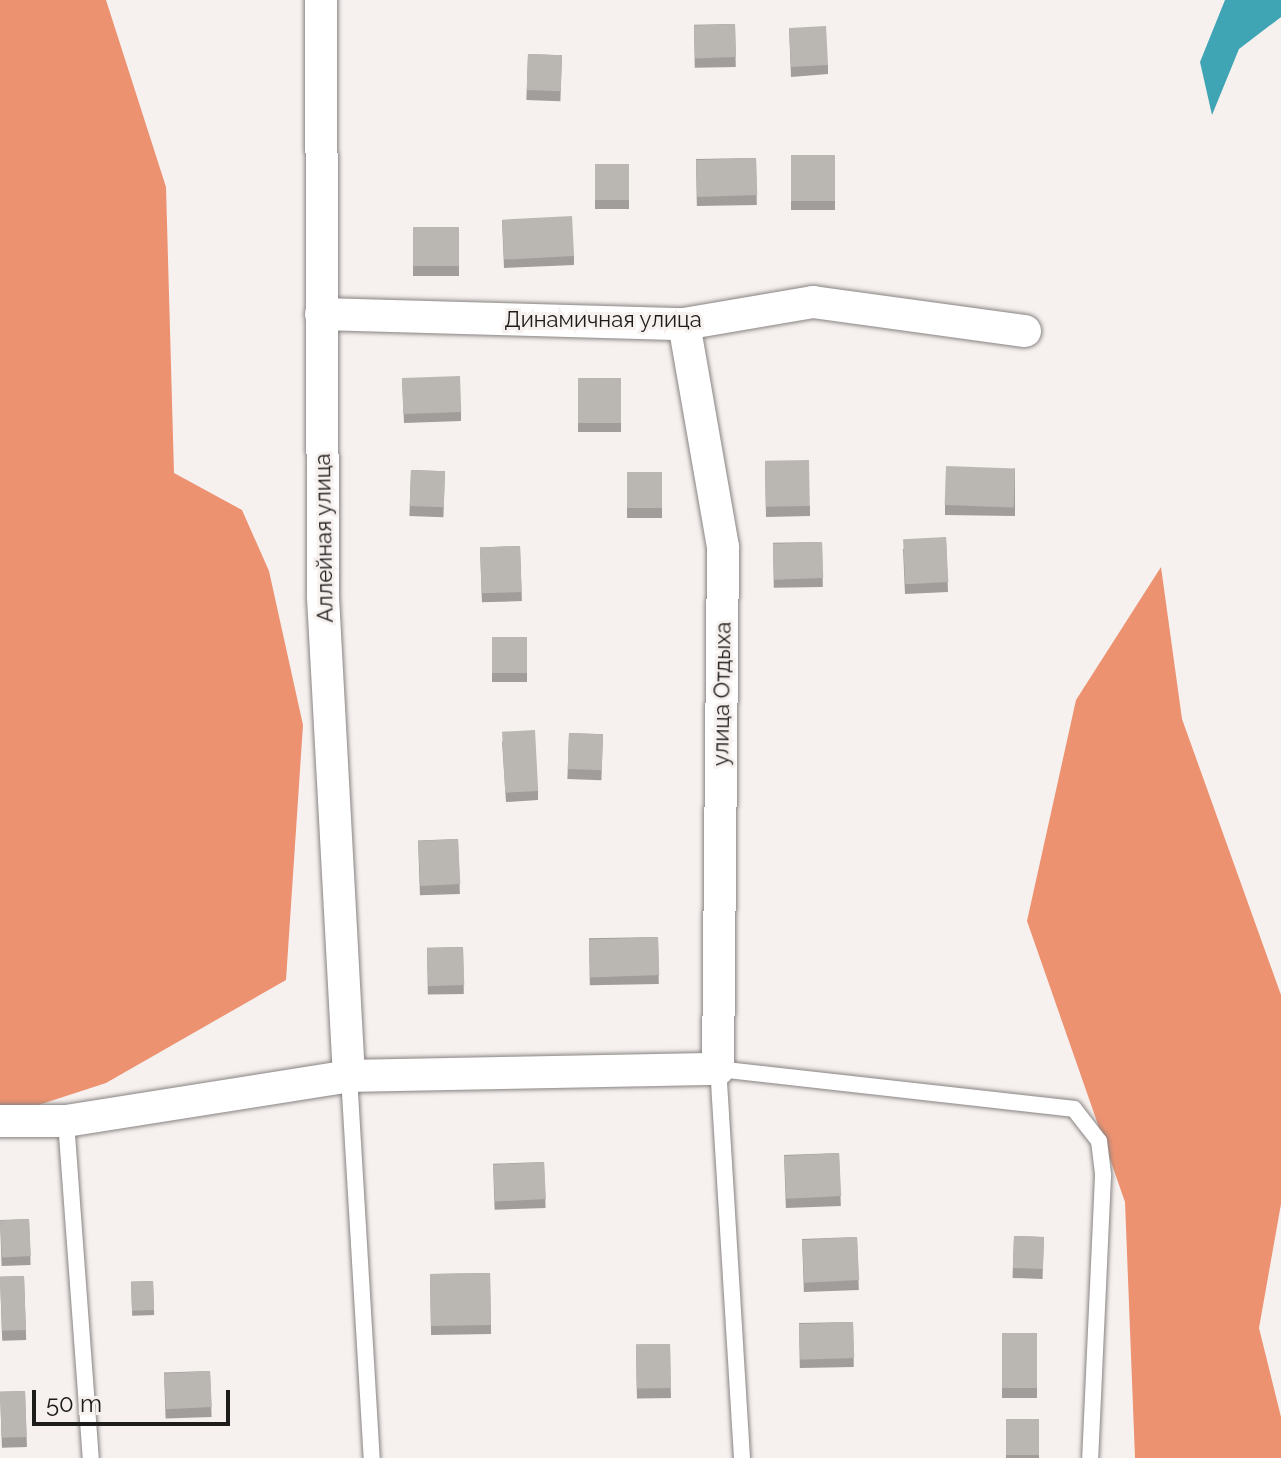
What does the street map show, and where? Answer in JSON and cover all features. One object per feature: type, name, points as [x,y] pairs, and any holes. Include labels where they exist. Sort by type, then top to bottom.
[{"type":"street","name":"Аллейная улица","points":[[321,0],[323,597],[349,1076]]},
{"type":"street","name":"Динамичная улица","points":[[321,314],[684,324],[813,302],[1025,331]]},
{"type":"street","name":"улица Отдыха","points":[[684,324],[723,547],[718,1069]]},
{"type":"street","points":[[0,1121],[66,1121],[349,1076],[718,1069]]},
{"type":"lane","points":[[742,1458],[718,1069],[1074,1109],[1099,1141],[1103,1176],[1090,1458]]},
{"type":"lane","points":[[349,1076],[372,1458]]},
{"type":"lane","points":[[66,1121],[91,1458]]},
{"type":"shaded area","points":[[0,0],[106,0],[166,187],[174,473],[242,510],[269,571],[303,725],[286,980],[106,1083],[20,1111],[0,1110]]},
{"type":"shaded area","points":[[1161,567],[1182,719],[1281,995],[1281,1204],[1259,1328],[1281,1417],[1281,1458],[1135,1458],[1125,1202],[1027,921],[1076,700]]},
{"type":"water","points":[[1225,0],[1281,0],[1281,17],[1239,49],[1212,115],[1200,62]]},
{"type":"building","points":[[735,24],[736,57],[695,58],[694,25]]},
{"type":"building","points":[[826,26],[828,65],[791,67],[789,28]]},
{"type":"building","points":[[528,54],[562,55],[561,91],[527,90]]},
{"type":"building","points":[[791,155],[835,155],[835,201],[791,201]]},
{"type":"building","points":[[756,158],[757,195],[697,197],[696,160]]},
{"type":"building","points":[[595,164],[629,164],[629,200],[595,200]]},
{"type":"building","points":[[572,216],[574,256],[504,260],[502,220]]},
{"type":"building","points":[[413,227],[459,227],[459,266],[413,266]]},
{"type":"building","points":[[460,376],[461,412],[403,414],[402,378]]},
{"type":"building","points":[[578,378],[621,378],[621,423],[578,423]]},
{"type":"building","points":[[809,460],[810,506],[766,507],[765,461]]},
{"type":"building","points":[[946,466],[1015,468],[1014,507],[945,505]]},
{"type":"building","points":[[411,470],[445,471],[444,507],[410,506]]},
{"type":"building","points":[[627,472],[662,472],[662,508],[627,508]]},
{"type":"building","points":[[946,537],[948,582],[905,584],[903,539]]},
{"type":"building","points":[[822,542],[823,578],[774,580],[773,544]]},
{"type":"building","points":[[520,546],[522,592],[482,593],[480,547]]},
{"type":"building","points":[[492,637],[527,637],[527,673],[492,673]]},
{"type":"building","points":[[535,730],[538,791],[505,793],[502,732]]},
{"type":"building","points":[[569,733],[603,734],[602,770],[568,769]]},
{"type":"building","points":[[458,839],[460,884],[420,886],[418,841]]},
{"type":"building","points":[[658,937],[659,975],[590,977],[589,939]]},
{"type":"building","points":[[463,947],[464,985],[428,986],[427,948]]},
{"type":"building","points":[[839,1153],[841,1196],[786,1199],[784,1156]]},
{"type":"building","points":[[544,1162],[546,1199],[495,1202],[493,1165]]},
{"type":"building","points":[[29,1219],[31,1256],[2,1257],[0,1221]]},
{"type":"building","points":[[1014,1236],[1044,1237],[1043,1269],[1013,1268]]},
{"type":"building","points":[[857,1237],[859,1280],[804,1283],[802,1240]]},
{"type":"building","points":[[490,1273],[491,1325],[431,1326],[430,1274]]},
{"type":"building","points":[[24,1276],[26,1330],[2,1331],[0,1277]]},
{"type":"building","points":[[153,1281],[154,1310],[132,1311],[131,1282]]},
{"type":"building","points":[[853,1322],[854,1358],[800,1360],[799,1324]]},
{"type":"building","points":[[1002,1333],[1037,1333],[1037,1388],[1002,1388]]},
{"type":"building","points":[[670,1344],[671,1388],[637,1389],[636,1345]]},
{"type":"building","points":[[210,1371],[212,1407],[166,1409],[164,1373]]},
{"type":"building","points":[[25,1391],[27,1437],[2,1438],[0,1392]]},
{"type":"building","points":[[1006,1419],[1039,1419],[1039,1455],[1006,1455]]}]
